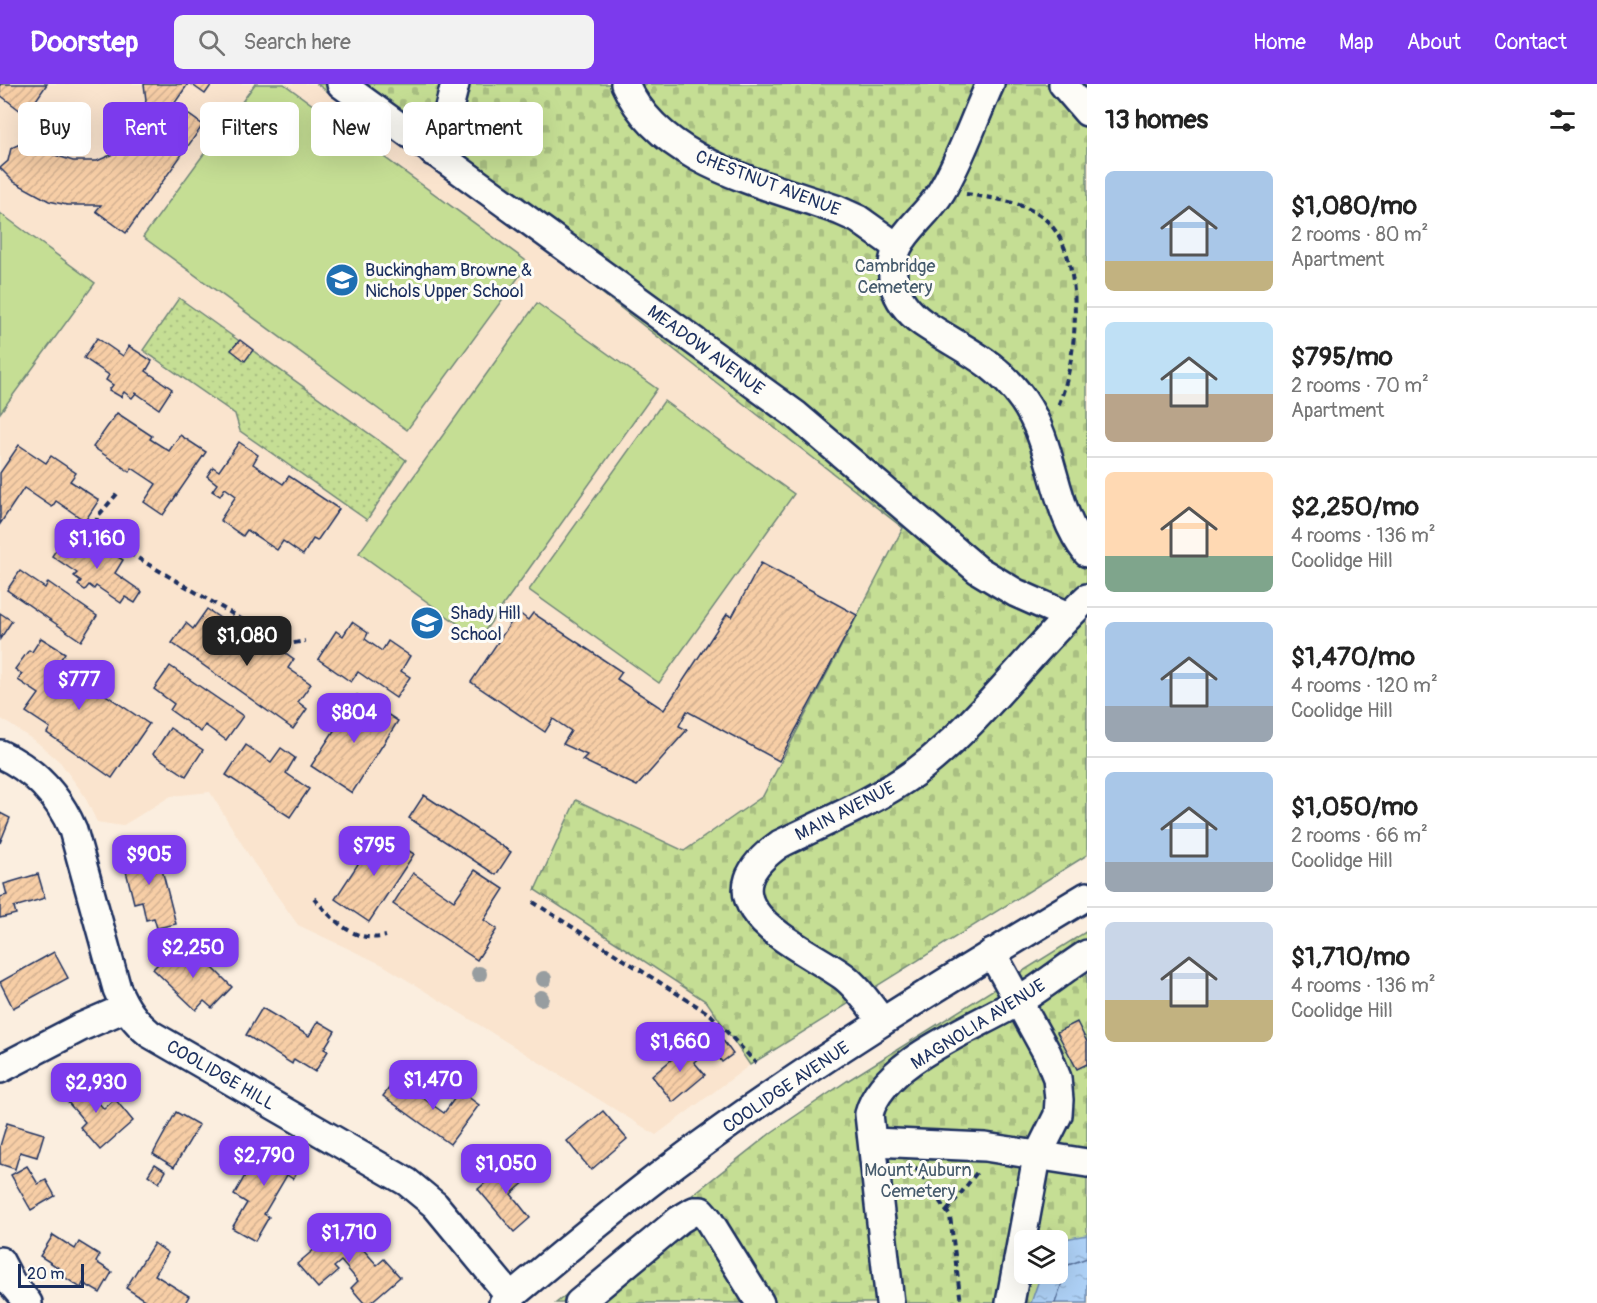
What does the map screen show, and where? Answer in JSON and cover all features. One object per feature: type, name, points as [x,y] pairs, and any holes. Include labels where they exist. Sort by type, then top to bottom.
[{"type":"street","name":"MEADOW AVENUE","points":[[341,84],[403,130]]},
{"type":"street","points":[[450,102],[455,84]]},
{"type":"street","name":"CHESTNUT AVENUE","points":[[625,84],[642,112],[666,136],[686,150],[723,168],[858,219],[896,246]]},
{"type":"street","points":[[990,84],[942,190],[896,246],[892,261],[893,276],[901,301],[923,323],[976,354],[998,371],[1033,414],[1043,436],[1052,479],[1064,514],[1087,553]]},
{"type":"street","points":[[1064,84],[1087,112]]},
{"type":"street","name":"MEADOW AVENUE","points":[[439,156],[796,415],[978,570],[1016,593],[1078,607]]},
{"type":"street","name":"MAIN AVENUE","points":[[882,1022],[855,987],[843,976],[775,934],[763,923],[753,910],[749,896],[749,880],[765,854],[780,844],[888,789],[925,764],[981,710],[1078,607]]},
{"type":"street","name":"COOLIDGE HILL","points":[[0,754],[37,777],[64,811],[73,830],[112,972],[125,1008],[150,1034],[407,1182],[435,1205],[507,1300]]},
{"type":"street","name":"COOLIDGE AVENUE","points":[[507,1300],[673,1165],[882,1022],[1087,896]]},
{"type":"street","points":[[992,953],[1020,1000],[1058,1078],[1058,1115],[1037,1157],[1010,1303]]},
{"type":"street","name":"MAGNOLIA AVENUE","points":[[884,1143],[869,1114],[873,1099],[888,1081],[925,1053],[1020,1000],[1087,954]]},
{"type":"street","points":[[0,1069],[71,1031],[125,1008]]},
{"type":"street","points":[[890,1303],[884,1143],[994,1148],[1037,1157],[1087,1163]]},
{"type":"street","points":[[579,1303],[679,1220],[694,1211],[702,1211],[760,1303]]},
{"type":"street","points":[[0,1261],[12,1284],[28,1303]]},
{"type":"path","points":[[942,190],[1008,202],[1028,209],[1046,220],[1062,241],[1072,281],[1074,340],[1064,390],[1043,436]]},
{"type":"path","points":[[117,494],[98,517],[96,524],[96,530],[107,540],[270,636],[289,644],[304,641]]},
{"type":"path","points":[[315,898],[338,923],[357,935],[376,938],[386,936]]},
{"type":"path","points":[[533,902],[711,1015],[756,1063]]},
{"type":"path","points":[[884,1143],[950,1216],[961,1303]]},
{"type":"path","points":[[947,1211],[994,1148]]},
{"type":"shaded area","name":"Shady Hill School","points":[[0,84],[317,84],[342,102],[311,102],[311,156],[391,156],[391,138],[403,146],[403,156],[416,156],[549,252],[903,528],[763,796],[684,851],[576,800],[535,890],[707,1002],[750,1065],[656,1135],[383,965],[298,925],[253,862],[210,792],[171,796],[122,826],[97,822],[84,795],[60,762],[38,743],[0,718]]},
{"type":"green space","points":[[255,84],[284,84],[311,104],[311,156],[383,156],[529,263],[407,430],[143,237],[202,156],[299,156],[299,102],[242,102]]},
{"type":"green space","name":"Cambridge Cemetery","points":[[317,84],[1087,84],[1087,855],[750,1065],[707,1002],[535,890],[576,800],[684,851],[763,796],[903,528],[549,252],[416,156],[543,156],[543,102],[403,102],[403,146],[391,138],[391,102],[342,102]]},
{"type":"green space","points":[[0,213],[95,283],[0,413]]},
{"type":"green space","points":[[179,298],[406,460],[367,520],[240,431],[235,414],[143,350]]},
{"type":"green space","points":[[537,303],[657,389],[479,639],[359,553]]},
{"type":"green space","points":[[664,401],[794,494],[659,683],[529,590]]},
{"type":"green space","name":"Mount Auburn Cemetery","points":[[1087,931],[1087,1303],[556,1303],[772,1132],[847,1081]]},
{"type":"water","points":[[1087,1235],[1087,1303],[1031,1303],[1038,1284],[1068,1284],[1068,1238]]},
{"type":"building","points":[[0,84],[47,84],[35,102],[18,102],[18,109],[0,95]]},
{"type":"building","points":[[144,84],[188,84],[175,102],[146,102]]},
{"type":"building","points":[[191,84],[212,84],[205,94]]},
{"type":"building","points":[[188,114],[200,123],[200,129],[188,146]]},
{"type":"building","points":[[18,145],[18,156],[58,156],[73,161],[97,161],[108,156],[181,156],[126,233],[96,211],[101,205],[67,205],[49,201],[14,182],[0,168],[8,161],[11,148]]},
{"type":"building","points":[[97,338],[123,356],[129,346],[152,361],[146,371],[172,389],[159,409],[136,393],[132,398],[124,392],[121,397],[109,390],[113,385],[106,380],[109,375],[84,358]]},
{"type":"building","points":[[240,340],[253,350],[245,361],[231,350]]},
{"type":"building","points":[[117,413],[152,436],[150,439],[169,451],[180,435],[206,452],[163,515],[144,502],[156,484],[132,468],[130,472],[93,447]]},
{"type":"building","points":[[239,442],[258,455],[253,464],[283,484],[289,476],[339,509],[317,541],[313,539],[303,555],[283,541],[277,550],[247,530],[243,536],[220,520],[236,496],[225,488],[220,496],[212,491],[217,484],[207,476],[213,467],[219,471]]},
{"type":"building","points":[[19,445],[46,463],[51,456],[76,473],[70,481],[99,500],[85,521],[56,501],[52,507],[24,488],[0,524],[0,473]]},
{"type":"building","points":[[64,538],[87,554],[95,542],[123,560],[115,573],[142,592],[135,603],[125,597],[121,603],[96,586],[94,589],[89,585],[85,590],[78,585],[81,581],[74,576],[77,573],[52,556]]},
{"type":"building","points":[[761,563],[857,615],[779,761],[687,711],[679,726],[687,730],[637,786],[582,760],[587,755],[563,744],[571,731],[553,719],[545,732],[471,682],[518,612],[528,620],[533,613],[622,672],[617,679],[664,710],[727,614],[732,617]]},
{"type":"building","points":[[20,571],[45,588],[48,582],[97,616],[81,641],[7,590]]},
{"type":"building","points":[[207,609],[227,623],[221,632],[248,652],[260,635],[294,659],[288,668],[311,684],[298,702],[307,709],[293,729],[172,643],[186,623],[193,629]]},
{"type":"building","points":[[0,613],[12,621],[0,639]]},
{"type":"building","points":[[352,622],[368,633],[365,639],[382,651],[388,641],[410,656],[401,671],[410,677],[396,698],[358,672],[351,682],[318,659],[336,631],[343,636]]},
{"type":"building","points":[[41,638],[65,653],[58,663],[149,724],[112,778],[47,733],[50,728],[26,712],[39,694],[18,680],[22,674],[15,669],[29,650],[32,652]]},
{"type":"building","points":[[170,666],[243,716],[226,740],[205,725],[201,732],[170,710],[174,704],[154,689]]},
{"type":"building","points":[[357,695],[398,721],[352,793],[311,766]]},
{"type":"building","points":[[170,728],[203,750],[186,776],[153,754]]},
{"type":"building","points":[[246,745],[271,762],[281,748],[295,758],[286,773],[309,789],[290,817],[226,775]]},
{"type":"building","points":[[424,795],[511,852],[496,875],[409,818]]},
{"type":"building","points":[[0,813],[10,818],[0,843]]},
{"type":"building","points":[[379,832],[414,854],[369,922],[335,899]]},
{"type":"building","points":[[156,846],[176,924],[157,928],[154,918],[146,920],[142,901],[134,903],[122,855]]},
{"type":"building","points":[[475,870],[504,889],[484,920],[497,929],[477,960],[393,904],[413,873],[454,901]]},
{"type":"building","points":[[38,874],[45,898],[14,907],[16,914],[0,918],[0,897],[7,895],[4,884]]},
{"type":"building","points":[[174,948],[191,964],[200,955],[232,987],[212,1008],[204,1001],[196,1010],[153,969]]},
{"type":"building","points":[[54,952],[68,978],[13,1008],[0,982]]},
{"type":"building","points":[[262,1008],[309,1036],[318,1021],[335,1031],[324,1049],[328,1051],[315,1072],[294,1059],[292,1064],[246,1035]]},
{"type":"building","points":[[1077,1022],[1087,1042],[1087,1064],[1077,1069],[1057,1032]]},
{"type":"building","points":[[722,1039],[733,1054],[722,1062],[711,1047]]},
{"type":"building","points":[[692,1042],[702,1055],[694,1062],[705,1075],[673,1102],[652,1076]]},
{"type":"building","points":[[76,1077],[104,1109],[115,1099],[133,1121],[100,1150],[80,1127],[85,1122],[59,1092]]},
{"type":"building","points":[[396,1079],[444,1113],[460,1091],[479,1105],[450,1144],[383,1096]]},
{"type":"building","points":[[603,1111],[627,1139],[591,1170],[567,1141]]},
{"type":"building","points":[[176,1112],[199,1125],[174,1167],[153,1154]]},
{"type":"building","points":[[7,1123],[44,1134],[37,1157],[20,1152],[15,1169],[0,1164],[0,1146]]},
{"type":"building","points":[[273,1140],[305,1158],[293,1179],[287,1175],[264,1214],[269,1217],[255,1241],[232,1228],[247,1203],[234,1195],[258,1153],[264,1156]]},
{"type":"building","points":[[511,1161],[527,1180],[511,1194],[530,1218],[514,1232],[478,1189]]},
{"type":"building","points":[[155,1164],[166,1171],[159,1183],[148,1175]]},
{"type":"building","points":[[27,1166],[38,1184],[46,1180],[55,1196],[31,1210],[11,1175]]},
{"type":"building","points":[[343,1225],[350,1232],[358,1225],[370,1239],[361,1247],[377,1265],[384,1259],[400,1277],[370,1303],[364,1303],[351,1288],[358,1281],[341,1261],[334,1267],[338,1271],[318,1288],[297,1264]]},
{"type":"building","points":[[53,1235],[75,1249],[79,1242],[100,1255],[96,1262],[112,1272],[100,1293],[83,1283],[81,1288],[63,1276],[65,1272],[40,1256]]},
{"type":"building","points":[[154,1243],[168,1253],[155,1275],[189,1296],[185,1303],[149,1303],[126,1288]]},
{"type":"place","name":"Buckingham Browne & Nichols Upper School","points":[[342,280]]},
{"type":"place","name":"Shady Hill School","points":[[427,623]]}]
